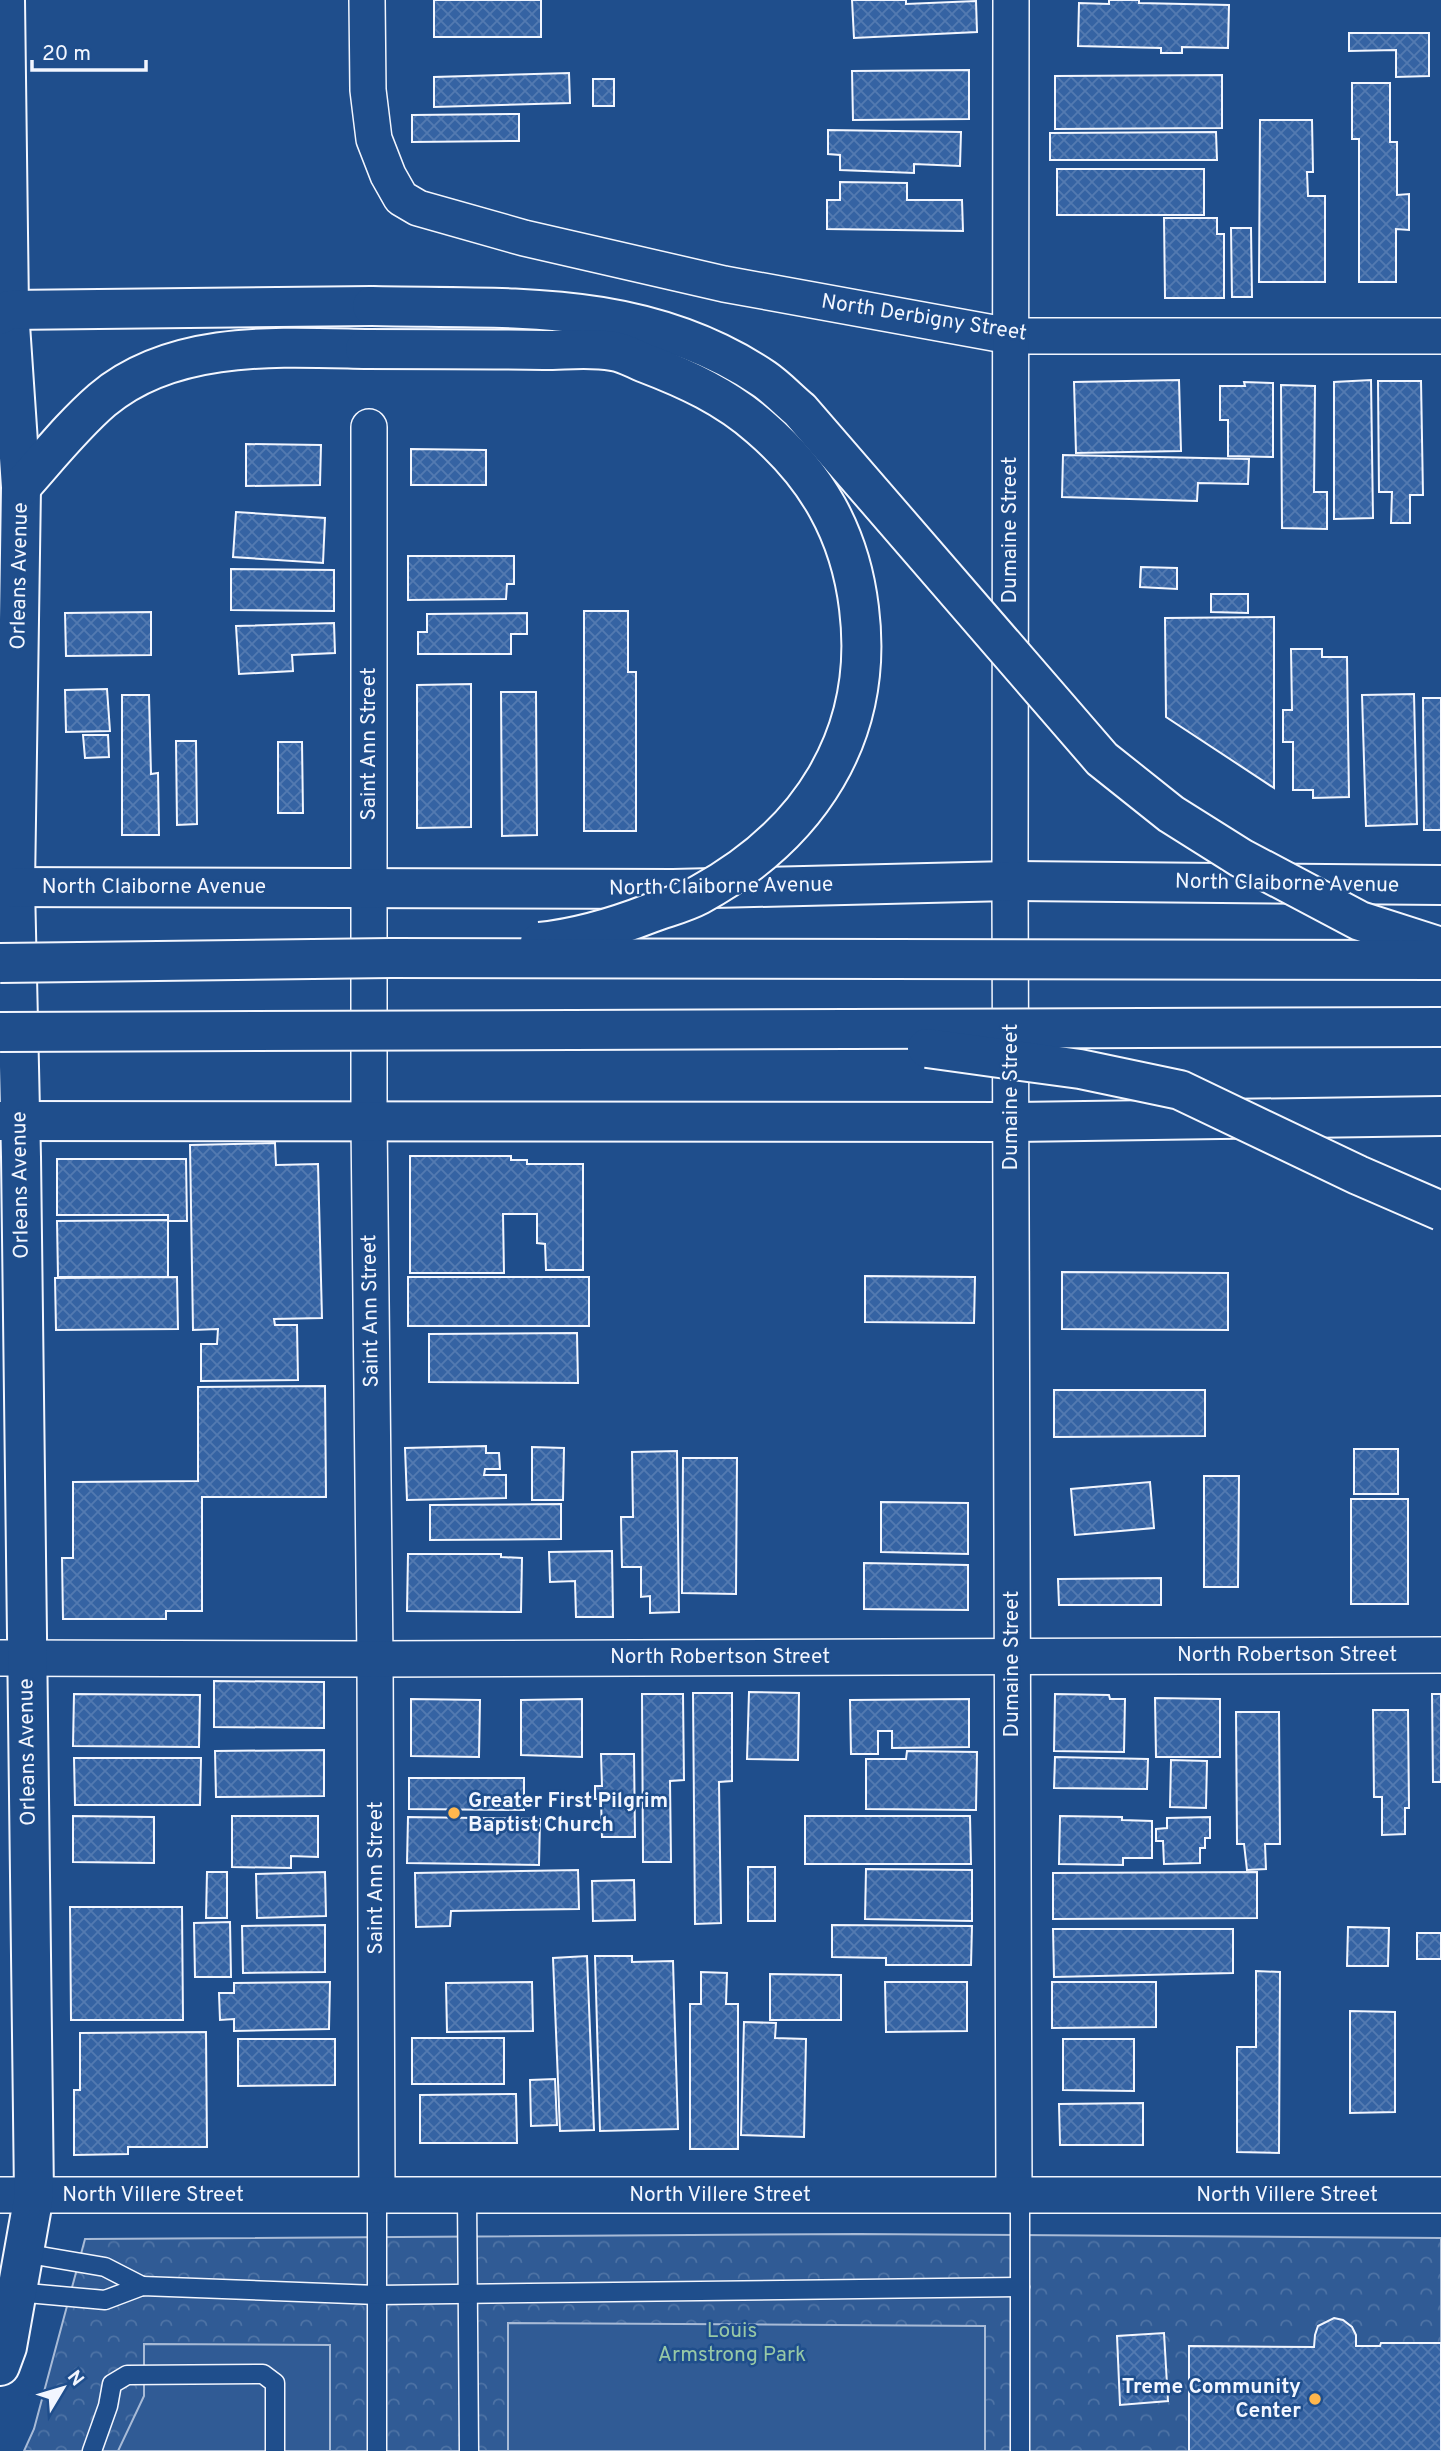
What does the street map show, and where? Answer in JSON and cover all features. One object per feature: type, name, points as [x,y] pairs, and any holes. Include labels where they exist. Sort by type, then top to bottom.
[{"type":"main road","name":"Orleans Avenue","points":[[0,2367],[7,2347],[23,2253],[17,2195],[7,886],[21,487],[4,313],[5,0]]},
{"type":"main road","points":[[4,313],[372,306],[557,310],[637,323],[666,331],[723,355],[765,380],[800,410],[1102,759],[1171,814],[1241,858],[1360,921],[1441,947]]},
{"type":"main road","points":[[21,487],[76,425],[104,399],[140,377],[168,363],[190,357],[300,347],[614,351],[686,378],[725,399],[786,449],[817,488],[844,539],[857,592],[863,640],[860,685],[854,718],[841,752],[816,792],[774,844],[739,871],[696,896],[624,924],[559,940],[391,958]]},
{"type":"main road","name":"North Claiborne Avenue","points":[[7,886],[673,890],[1010,881],[1441,885]]},
{"type":"main road","points":[[0,963],[391,958],[1441,960]]},
{"type":"main road","points":[[0,1032],[1441,1027]]},
{"type":"main road","points":[[789,1029],[1080,1069],[1180,1090],[1358,1175],[1441,1211]]},
{"type":"main road","points":[[10,1121],[1012,1122],[1441,1116]]},
{"type":"street","name":"North Derbigny Street","points":[[367,0],[368,90],[374,139],[387,175],[401,198],[418,208],[524,238],[724,284],[1010,336],[1441,336]]},
{"type":"street","name":"Dumaine Street","points":[[1011,0],[1012,1656],[1017,2195]]},
{"type":"street","name":"Saint Ann Street","points":[[369,426],[369,1121],[377,2195]]},
{"type":"street","name":"North Robertson Street","points":[[13,1658],[1441,1655]]},
{"type":"street","name":"North Villere Street","points":[[17,2195],[1441,2195]]},
{"type":"lane","points":[[377,2195],[377,2451]]},
{"type":"lane","points":[[467,2195],[469,2451]]},
{"type":"lane","points":[[1017,2195],[1020,2451]]},
{"type":"lane","points":[[23,2253],[105,2267],[142,2286]]},
{"type":"lane","points":[[16,2292],[105,2300],[142,2286],[377,2295],[1020,2287]]},
{"type":"lane","points":[[92,2451],[108,2406],[112,2384],[127,2375],[249,2374],[263,2374],[275,2382],[275,2451]]},
{"type":"green space","name":"Louis Armstrong Park","points":[[858,2234],[1441,2238],[1441,2451],[24,2451],[34,2429],[85,2239]]},
{"type":"shaded area","points":[[508,2323],[985,2326],[985,2451],[508,2451]]},
{"type":"shaded area","points":[[144,2344],[330,2345],[330,2451],[118,2451],[144,2396]]},
{"type":"building","points":[[434,0],[541,0],[541,37],[434,37]]},
{"type":"building","points":[[852,0],[906,0],[906,4],[976,1],[977,32],[854,38]]},
{"type":"building","points":[[1109,0],[1229,5],[1228,48],[1182,47],[1182,53],[1161,53],[1161,48],[1078,46],[1079,3],[1109,4]]},
{"type":"building","points":[[1349,33],[1429,33],[1429,76],[1396,77],[1396,50],[1349,51]]},
{"type":"building","points":[[969,70],[969,119],[853,120],[852,71]]},
{"type":"building","points":[[569,73],[570,103],[434,107],[434,77]]},
{"type":"building","points":[[1222,75],[1222,128],[1055,129],[1055,76]]},
{"type":"building","points":[[593,79],[614,79],[614,106],[593,106]]},
{"type":"building","points":[[1352,83],[1390,83],[1390,142],[1397,142],[1397,195],[1409,194],[1409,230],[1396,229],[1396,282],[1359,282],[1359,139],[1352,139]]},
{"type":"building","points":[[519,114],[519,141],[412,142],[412,115]]},
{"type":"building","points":[[1260,120],[1312,120],[1313,172],[1307,172],[1308,196],[1325,196],[1325,282],[1259,282]]},
{"type":"building","points":[[828,130],[961,132],[960,166],[914,164],[914,173],[840,170],[840,155],[828,154]]},
{"type":"building","points":[[1216,132],[1217,160],[1050,160],[1050,133]]},
{"type":"building","points":[[1057,169],[1204,169],[1204,215],[1057,215]]},
{"type":"building","points":[[840,182],[907,183],[907,200],[962,200],[963,231],[827,229],[827,200],[840,200]]},
{"type":"building","points":[[1164,218],[1217,218],[1217,234],[1224,234],[1224,298],[1165,298]]},
{"type":"building","points":[[1231,228],[1251,228],[1252,297],[1232,297]]},
{"type":"building","points":[[1179,380],[1181,451],[1076,453],[1074,382]]},
{"type":"building","points":[[1371,380],[1373,518],[1334,519],[1334,382]]},
{"type":"building","points":[[1378,381],[1421,381],[1423,495],[1410,495],[1410,523],[1391,523],[1392,492],[1379,492]]},
{"type":"building","points":[[1244,382],[1273,383],[1273,457],[1228,456],[1228,420],[1220,420],[1220,386],[1245,386]]},
{"type":"building","points":[[1281,385],[1315,386],[1314,492],[1327,492],[1327,529],[1282,528]]},
{"type":"building","points":[[246,444],[321,445],[320,485],[246,486]]},
{"type":"building","points":[[411,449],[486,450],[486,485],[411,485]]},
{"type":"building","points":[[1063,455],[1249,459],[1248,484],[1198,483],[1197,501],[1062,497]]},
{"type":"building","points":[[236,512],[325,518],[323,563],[233,557]]},
{"type":"building","points":[[408,556],[514,556],[514,584],[507,584],[506,599],[408,600]]},
{"type":"building","points":[[1141,567],[1177,568],[1177,589],[1140,587]]},
{"type":"building","points":[[231,569],[334,570],[334,611],[231,610]]},
{"type":"building","points":[[1211,594],[1248,594],[1248,613],[1211,612]]},
{"type":"building","points":[[584,611],[628,611],[628,672],[636,672],[636,831],[584,831]]},
{"type":"building","points":[[151,612],[151,655],[66,656],[65,613]]},
{"type":"building","points":[[527,613],[527,634],[511,634],[511,654],[418,654],[418,632],[427,632],[427,614]]},
{"type":"building","points":[[1274,617],[1274,788],[1166,717],[1165,618]]},
{"type":"building","points":[[334,623],[335,653],[292,655],[293,671],[239,674],[236,626]]},
{"type":"building","points":[[1291,649],[1322,649],[1322,657],[1347,657],[1349,797],[1313,798],[1313,790],[1293,790],[1293,742],[1283,742],[1283,710],[1292,710]]},
{"type":"building","points":[[471,684],[471,827],[417,828],[417,685]]},
{"type":"building","points":[[107,689],[110,731],[66,732],[65,690]]},
{"type":"building","points":[[501,692],[536,692],[537,835],[502,836]]},
{"type":"building","points":[[1414,694],[1417,824],[1366,826],[1362,695]]},
{"type":"building","points":[[122,695],[149,695],[151,774],[158,773],[159,835],[122,835]]},
{"type":"building","points":[[1423,698],[1441,698],[1441,830],[1424,830]]},
{"type":"building","points":[[83,735],[108,735],[109,757],[85,758]]},
{"type":"building","points":[[176,741],[196,741],[197,824],[177,825]]},
{"type":"building","points":[[278,742],[302,742],[303,813],[278,813]]},
{"type":"building","points":[[275,1143],[276,1165],[318,1164],[322,1318],[274,1319],[275,1325],[297,1325],[298,1380],[201,1381],[201,1344],[217,1344],[218,1329],[193,1330],[190,1145]]},
{"type":"building","points":[[410,1156],[511,1156],[511,1160],[527,1160],[527,1164],[583,1164],[583,1270],[546,1270],[545,1244],[537,1243],[537,1214],[503,1214],[504,1273],[410,1273]]},
{"type":"building","points":[[57,1159],[186,1159],[187,1221],[168,1221],[168,1215],[57,1215]]},
{"type":"building","points":[[168,1220],[168,1277],[58,1277],[57,1221]]},
{"type":"building","points":[[1062,1272],[1228,1273],[1228,1330],[1062,1329]]},
{"type":"building","points":[[865,1276],[975,1277],[974,1323],[865,1322]]},
{"type":"building","points":[[177,1277],[178,1329],[56,1330],[55,1278]]},
{"type":"building","points":[[408,1277],[589,1277],[589,1326],[408,1326]]},
{"type":"building","points":[[577,1333],[578,1383],[429,1382],[429,1334]]},
{"type":"building","points":[[325,1386],[326,1497],[202,1497],[202,1611],[166,1611],[166,1619],[63,1619],[62,1558],[73,1558],[73,1482],[198,1481],[198,1387]]},
{"type":"building","points":[[1054,1390],[1205,1390],[1205,1436],[1054,1437]]},
{"type":"building","points":[[486,1446],[486,1453],[499,1453],[500,1469],[485,1469],[484,1475],[506,1475],[506,1498],[407,1500],[405,1448]]},
{"type":"building","points":[[532,1447],[564,1448],[563,1500],[532,1500]]},
{"type":"building","points":[[1354,1449],[1398,1449],[1398,1494],[1354,1494]]},
{"type":"building","points":[[677,1451],[679,1612],[650,1613],[650,1596],[641,1597],[641,1567],[622,1567],[621,1517],[633,1517],[632,1452]]},
{"type":"building","points":[[683,1458],[737,1458],[736,1594],[682,1593]]},
{"type":"building","points":[[1204,1476],[1239,1476],[1238,1587],[1204,1587]]},
{"type":"building","points":[[1150,1482],[1154,1528],[1075,1535],[1071,1489]]},
{"type":"building","points":[[1351,1499],[1408,1499],[1408,1604],[1351,1604]]},
{"type":"building","points":[[881,1502],[968,1503],[968,1554],[881,1552]]},
{"type":"building","points":[[561,1504],[561,1539],[430,1540],[430,1505]]},
{"type":"building","points":[[612,1551],[613,1617],[576,1617],[575,1581],[550,1582],[549,1552]]},
{"type":"building","points":[[408,1554],[501,1554],[501,1557],[522,1558],[521,1612],[407,1611]]},
{"type":"building","points":[[864,1563],[968,1565],[968,1610],[864,1609]]},
{"type":"building","points":[[1161,1578],[1161,1605],[1059,1605],[1058,1579]]},
{"type":"building","points":[[214,1681],[324,1682],[324,1728],[214,1727]]},
{"type":"building","points":[[749,1692],[799,1693],[798,1760],[747,1759]]},
{"type":"building","points":[[693,1693],[732,1693],[732,1781],[719,1782],[721,1923],[695,1924]]},
{"type":"building","points":[[74,1694],[200,1695],[199,1747],[73,1746]]},
{"type":"building","points":[[642,1694],[683,1694],[684,1780],[670,1781],[671,1862],[643,1862]]},
{"type":"building","points":[[1055,1694],[1109,1695],[1110,1699],[1125,1699],[1124,1752],[1054,1751]]},
{"type":"building","points":[[1432,1694],[1441,1694],[1441,1782],[1433,1782]]},
{"type":"building","points":[[1155,1698],[1220,1699],[1220,1757],[1156,1757]]},
{"type":"building","points":[[411,1699],[480,1700],[479,1757],[411,1756]]},
{"type":"building","points":[[582,1699],[582,1757],[521,1755],[521,1700]]},
{"type":"building","points":[[969,1699],[969,1747],[892,1748],[892,1731],[878,1731],[878,1754],[851,1754],[850,1700]]},
{"type":"building","points":[[1373,1710],[1408,1710],[1409,1808],[1405,1808],[1405,1834],[1382,1835],[1382,1797],[1374,1797]]},
{"type":"building","points":[[1236,1712],[1279,1712],[1280,1844],[1265,1844],[1266,1869],[1247,1870],[1244,1844],[1237,1844]]},
{"type":"building","points":[[324,1750],[324,1796],[216,1797],[215,1751]]},
{"type":"building","points":[[907,1751],[977,1752],[976,1810],[866,1809],[866,1759],[906,1759]]},
{"type":"building","points":[[601,1754],[634,1754],[635,1837],[602,1837],[601,1799],[595,1799],[595,1786],[602,1786]]},
{"type":"building","points":[[1055,1757],[1148,1759],[1147,1789],[1054,1788]]},
{"type":"building","points":[[74,1758],[201,1758],[200,1805],[75,1805]]},
{"type":"building","points":[[1171,1760],[1207,1761],[1206,1808],[1170,1807]]},
{"type":"building","points":[[409,1778],[524,1778],[524,1810],[409,1809]]},
{"type":"building","points":[[73,1816],[154,1817],[154,1863],[73,1862]]},
{"type":"building","points":[[232,1816],[318,1816],[318,1857],[291,1856],[291,1868],[232,1867]]},
{"type":"building","points":[[805,1816],[970,1816],[971,1864],[805,1864]]},
{"type":"building","points":[[1060,1816],[1122,1817],[1122,1820],[1152,1821],[1152,1858],[1123,1858],[1123,1865],[1059,1864]]},
{"type":"building","points":[[408,1817],[540,1819],[539,1865],[407,1863]]},
{"type":"building","points":[[1210,1817],[1210,1838],[1205,1838],[1205,1848],[1200,1848],[1200,1863],[1164,1864],[1163,1841],[1156,1841],[1156,1829],[1167,1828],[1167,1818]]},
{"type":"building","points":[[748,1867],[775,1867],[775,1921],[748,1921]]},
{"type":"building","points":[[866,1869],[972,1870],[972,1921],[865,1919]]},
{"type":"building","points":[[578,1870],[579,1909],[451,1911],[450,1926],[416,1927],[415,1873]]},
{"type":"building","points":[[207,1872],[227,1872],[227,1918],[206,1918]]},
{"type":"building","points":[[325,1872],[326,1916],[257,1918],[256,1874]]},
{"type":"building","points":[[1257,1872],[1257,1918],[1053,1919],[1053,1873]]},
{"type":"building","points":[[634,1880],[635,1920],[593,1921],[592,1881]]},
{"type":"building","points":[[70,1907],[182,1907],[183,2020],[71,2020]]},
{"type":"building","points":[[230,1922],[231,1977],[195,1977],[194,1923]]},
{"type":"building","points":[[325,1925],[325,1972],[243,1973],[242,1926]]},
{"type":"building","points":[[832,1925],[972,1926],[971,1965],[886,1965],[886,1958],[832,1957]]},
{"type":"building","points":[[1348,1927],[1389,1928],[1388,1966],[1347,1966]]},
{"type":"building","points":[[1053,1929],[1233,1929],[1233,1973],[1054,1977]]},
{"type":"building","points":[[1417,1933],[1441,1933],[1441,1959],[1417,1959]]},
{"type":"building","points":[[587,1956],[594,2130],[560,2131],[553,1958]]},
{"type":"building","points":[[595,1956],[632,1956],[632,1962],[673,1961],[678,2129],[600,2131]]},
{"type":"building","points":[[1256,1971],[1280,1972],[1279,2153],[1237,2152],[1237,2047],[1256,2047]]},
{"type":"building","points":[[701,1972],[727,1973],[726,2004],[738,2004],[738,2149],[690,2149],[690,2004],[701,2004]]},
{"type":"building","points":[[770,1974],[841,1975],[841,2020],[770,2020]]},
{"type":"building","points":[[330,1982],[329,2029],[234,2031],[234,2019],[220,2020],[219,1993],[234,1993],[234,1983]]},
{"type":"building","points":[[532,1982],[533,2031],[447,2032],[446,1983]]},
{"type":"building","points":[[885,1982],[967,1982],[967,2031],[886,2032]]},
{"type":"building","points":[[1052,1982],[1156,1982],[1156,2027],[1052,2028]]},
{"type":"building","points":[[1350,2011],[1395,2012],[1395,2112],[1350,2113]]},
{"type":"building","points":[[744,2022],[776,2023],[775,2038],[806,2039],[804,2137],[741,2135]]},
{"type":"building","points":[[206,2032],[207,2147],[128,2147],[128,2154],[74,2155],[74,2090],[80,2090],[80,2033]]},
{"type":"building","points":[[412,2038],[504,2038],[504,2084],[412,2084]]},
{"type":"building","points":[[238,2039],[335,2039],[335,2085],[238,2086]]},
{"type":"building","points":[[1063,2039],[1134,2039],[1134,2091],[1063,2090]]},
{"type":"building","points":[[555,2079],[557,2125],[531,2126],[530,2080]]},
{"type":"building","points":[[516,2094],[517,2143],[420,2143],[420,2095]]},
{"type":"building","points":[[1143,2103],[1143,2145],[1060,2145],[1059,2104]]},
{"type":"building","name":"Treme Community Center","points":[[1334,2318],[1343,2320],[1352,2327],[1356,2335],[1356,2346],[1380,2346],[1381,2343],[1441,2343],[1441,2451],[1189,2451],[1189,2346],[1314,2347],[1318,2326]]},
{"type":"building","points":[[1164,2333],[1168,2401],[1120,2405],[1117,2336]]},
{"type":"place","name":"Greater First Pilgrim Baptist Church","points":[[454,1813]]},
{"type":"place","name":"Treme Community Center","points":[[1315,2399]]}]
